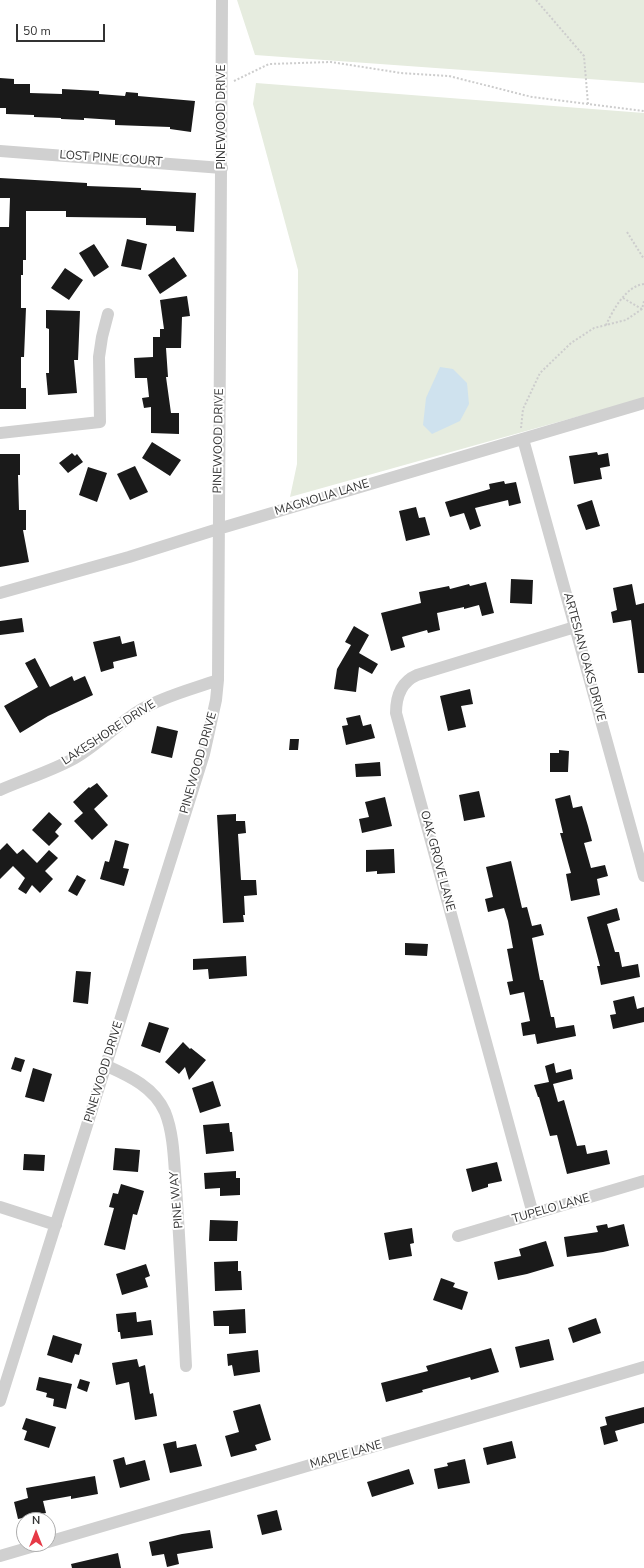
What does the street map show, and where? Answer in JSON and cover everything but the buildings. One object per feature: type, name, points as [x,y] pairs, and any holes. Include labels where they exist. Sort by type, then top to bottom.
[{"type":"street","name":"PINEWOOD DRIVE","points":[[0,1402],[204,754],[211,729],[216,700],[218,680],[222,0]]},
{"type":"street","name":"LOST PINE COURT","points":[[0,151],[222,168]]},
{"type":"street","points":[[0,433],[100,422],[100,357],[102,337],[108,314]]},
{"type":"street","name":"MAGNOLIA LANE","points":[[0,593],[129,557],[218,529],[644,403]]},
{"type":"street","name":"ARTESIAN OAKS DRIVE","points":[[523,439],[644,876]]},
{"type":"street","name":"OAK GROVE LANE","points":[[533,1214],[396,713],[396,703],[400,689],[405,682],[417,675],[575,627]]},
{"type":"street","name":"LAKESHORE DRIVE","points":[[0,790],[75,758],[95,745],[121,723],[141,710],[166,698],[218,680]]},
{"type":"street","name":"PINE WAY","points":[[107,1066],[130,1076],[155,1096],[165,1112],[170,1131],[179,1229],[186,1366]]},
{"type":"street","name":"TUPELO LANE","points":[[458,1236],[644,1181]]},
{"type":"street","points":[[0,1208],[56,1225]]},
{"type":"street","name":"MAPLE LANE","points":[[56,1540],[644,1368]]},
{"type":"street","points":[[0,1556],[16,1551]]},
{"type":"path","points":[[536,0],[584,56],[588,104]]},
{"type":"path","points":[[222,87],[269,64],[332,62],[401,73],[449,76],[532,97],[644,111]]},
{"type":"path","points":[[627,232],[644,259]]},
{"type":"path","points":[[606,325],[616,305],[636,286],[644,284]]},
{"type":"path","points":[[623,298],[642,308]]},
{"type":"path","points":[[523,439],[520,425],[523,409],[540,373],[571,343],[594,328],[626,320],[642,308],[644,301]]},
{"type":"shaded area","points":[[237,0],[644,0],[644,83],[255,55]]},
{"type":"shaded area","points":[[256,83],[644,113],[644,398],[290,497],[297,464],[298,270],[253,104]]},
{"type":"water","points":[[440,367],[453,369],[467,383],[469,404],[460,421],[432,434],[423,425],[426,398]]}]
